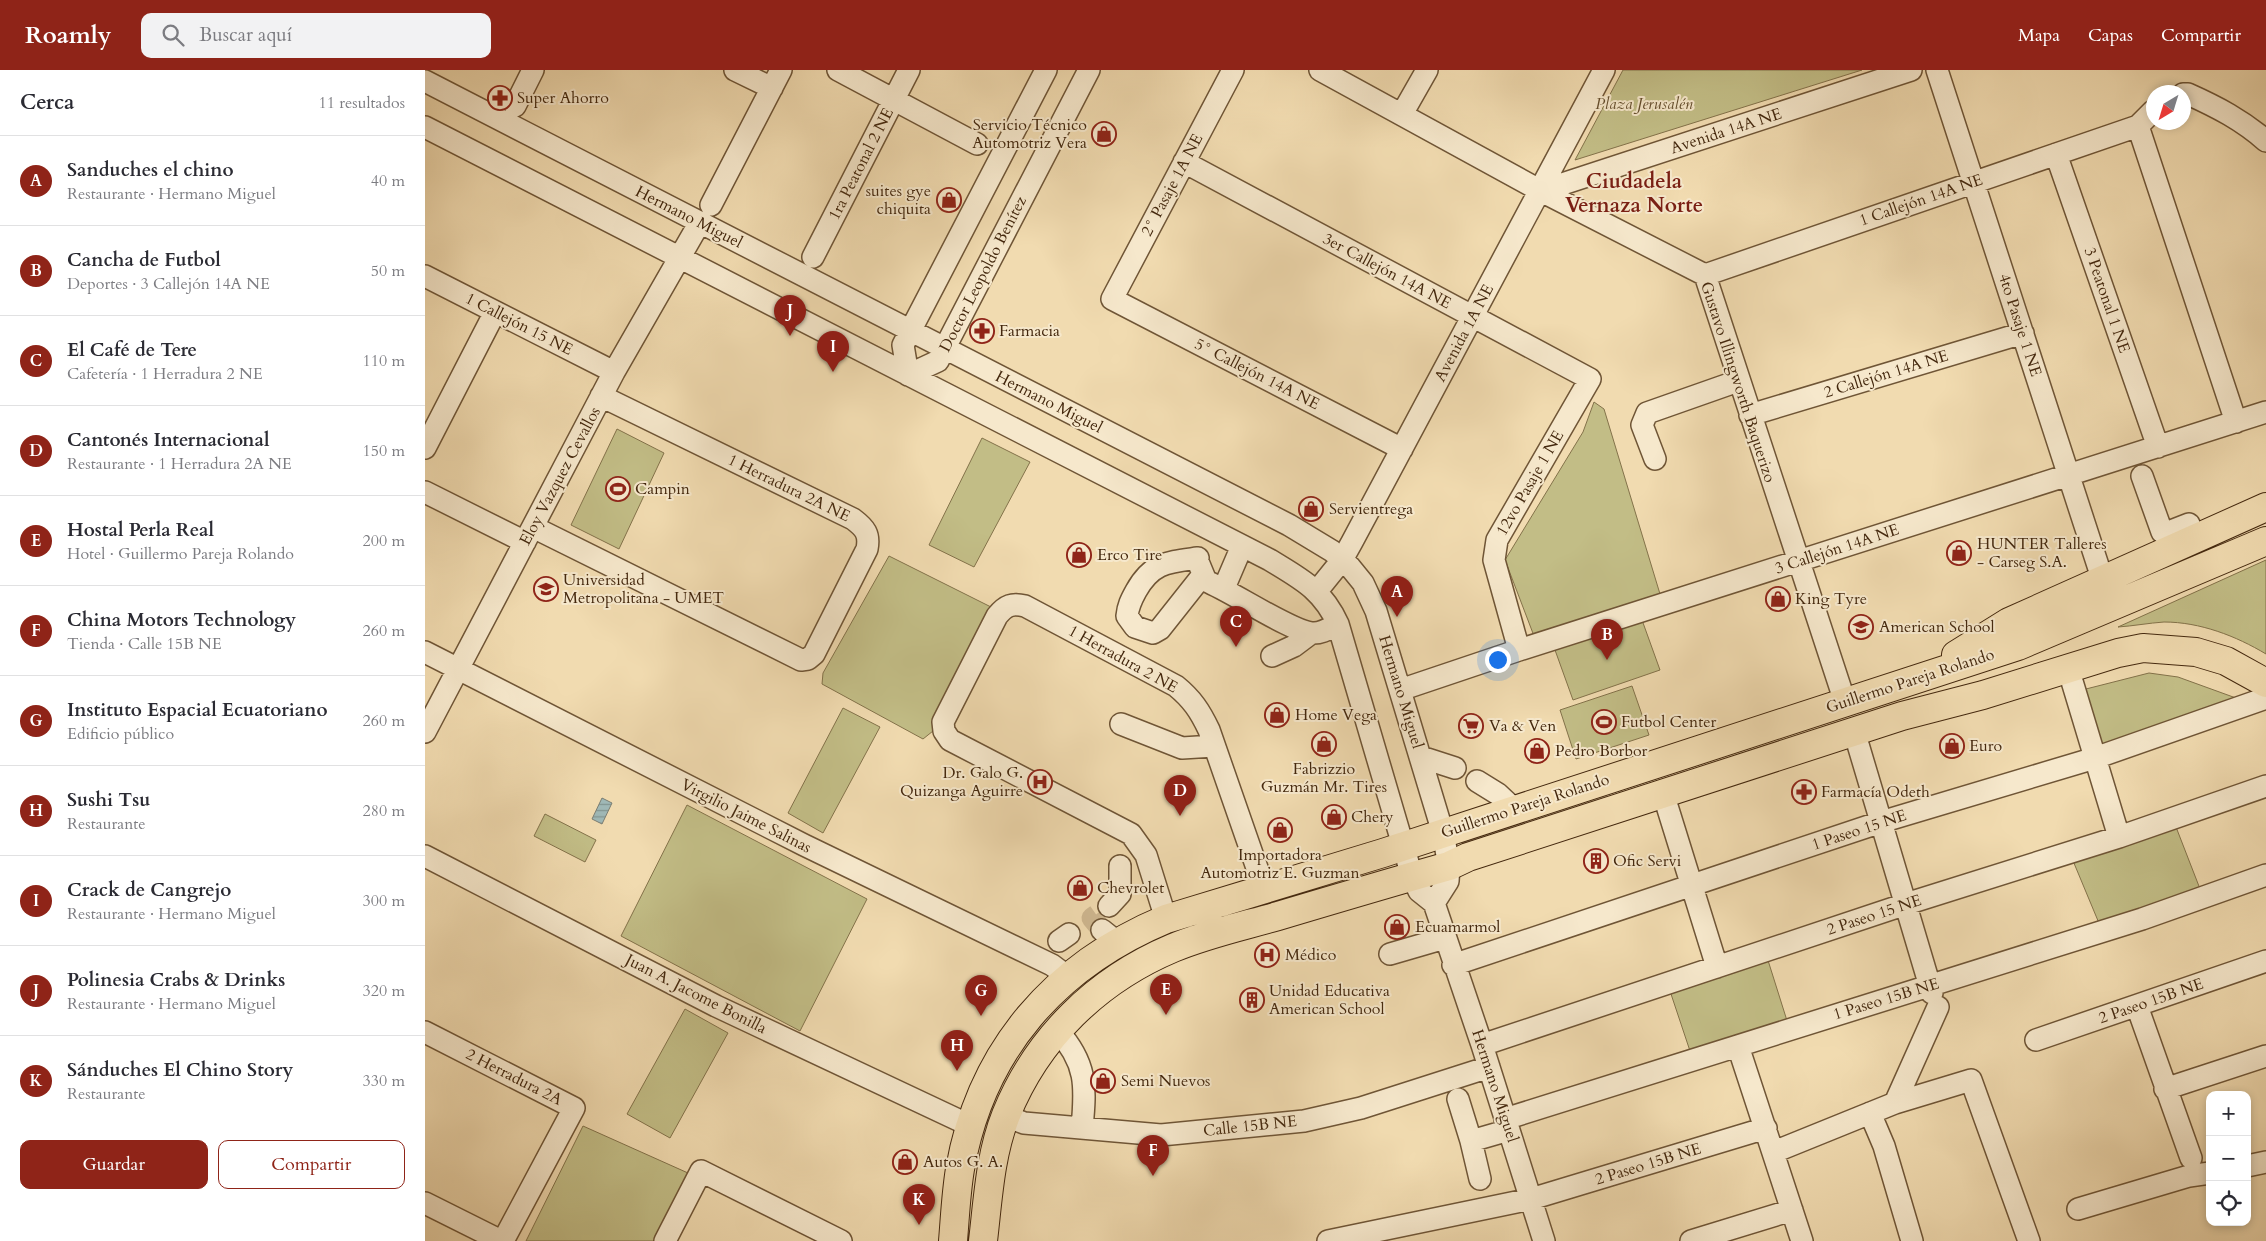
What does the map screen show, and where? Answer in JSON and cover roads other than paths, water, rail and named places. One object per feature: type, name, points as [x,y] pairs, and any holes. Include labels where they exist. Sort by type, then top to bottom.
[{"type":"main road","points":[[1892,687],[1949,660],[2009,622],[2266,507]]},
{"type":"main road","name":"Guillermo Pareja Rolando","points":[[953,1241],[960,1169],[971,1126],[991,1075],[1023,1023],[1046,997],[1091,958],[1109,936],[1404,846],[2018,646],[2266,541]]},
{"type":"main road","points":[[1902,716],[1978,681],[2097,642],[2152,635],[2177,637],[2206,642],[2237,652],[2266,667]]},
{"type":"main road","points":[[1902,716],[1983,695],[2068,668],[2143,648],[2169,648],[2196,652],[2226,661],[2266,683]]},
{"type":"main road","name":"Guillermo Pareja Rolando","points":[[983,1241],[990,1175],[1005,1116],[1032,1064],[1057,1030],[1109,982],[1132,968],[1175,947],[1449,866],[1477,854],[1902,716]]},
{"type":"street","points":[[425,81],[432,70]]},
{"type":"street","points":[[515,106],[533,70]]},
{"type":"street","points":[[735,70],[776,79]]},
{"type":"street","points":[[838,70],[977,144]]},
{"type":"street","name":"1ra Peatonal 2 NE","points":[[813,257],[909,70]]},
{"type":"street","points":[[908,375],[903,345],[1046,70]]},
{"type":"street","name":"Doctor Leopoldo Benítez","points":[[908,375],[937,361],[945,348],[1089,70]]},
{"type":"street","name":"2° Pasaje 1A NE","points":[[1112,299],[1233,70]]},
{"type":"street","name":"Gustavo Illingworth Baquerizo","points":[[1320,70],[1541,191],[1705,275],[1797,561],[1845,702]]},
{"type":"street","points":[[1402,114],[1427,70]]},
{"type":"street","name":"Avenida 1A NE","points":[[1317,591],[1342,560],[1604,70]]},
{"type":"street","name":"Avenida 14A NE","points":[[1541,191],[1911,70]]},
{"type":"street","name":"4to Pasaje 1 NE","points":[[1937,70],[2103,581]]},
{"type":"street","name":"Eloy Vazquez Cevallos","points":[[425,732],[601,396],[681,258],[776,79]]},
{"type":"street","name":"Hermano Miguel","points":[[425,81],[705,214],[911,331],[1289,525],[1342,560],[1363,583],[1376,611],[1443,833],[1449,866],[1448,881],[1434,903]]},
{"type":"street","points":[[2191,95],[2248,125],[2266,141]]},
{"type":"street","points":[[2146,118],[2138,126],[2236,422]]},
{"type":"street","name":"1 Callejón 14A NE","points":[[1705,275],[2138,126]]},
{"type":"street","name":"Hermano Miguel","points":[[425,127],[1242,546],[1293,574],[1317,591],[1328,604],[1338,624],[1412,876],[1419,891],[1434,903],[1453,965],[1482,1045],[1544,1241]]},
{"type":"street","name":"3 Peatonal 1 NE","points":[[2056,154],[2158,447]]},
{"type":"street","name":"3er Callejón 14A NE","points":[[1184,162],[1590,378]]},
{"type":"street","name":"1 Callejón 15 NE","points":[[425,276],[614,372]]},
{"type":"street","name":"5° Callejón 14A NE","points":[[1112,299],[1402,449]]},
{"type":"street","points":[[425,448],[495,312]]},
{"type":"street","name":"2 Callejón 14A NE","points":[[1750,415],[2023,333]]},
{"type":"street","name":"12vo Pasaje 1 NE","points":[[1519,650],[1494,560],[1497,540],[1590,378]]},
{"type":"street","points":[[1655,459],[1642,425],[1647,413],[1738,381]]},
{"type":"street","name":"1 Herradura 2A NE","points":[[529,534],[801,660],[808,659],[814,654],[867,549],[869,538],[864,528],[853,519],[601,396]]},
{"type":"street","name":"3 Callejón 14A NE","points":[[1409,688],[1519,650],[2266,412]]},
{"type":"street","points":[[2142,476],[2162,532],[2166,533],[2189,524],[2194,540]]},
{"type":"street","points":[[425,492],[529,534]]},
{"type":"street","points":[[1203,526],[1200,567],[1206,581],[1224,588],[1293,627],[1310,634],[1318,633],[1338,624]]},
{"type":"street","points":[[1224,588],[1242,546]]},
{"type":"street","name":"1 Herradura 2 NE","points":[[1166,919],[1146,855],[1131,834],[1119,826],[950,740],[944,731],[943,722],[997,616],[1005,607],[1015,604],[1025,606],[1176,686],[1190,697],[1201,711],[1264,888]]},
{"type":"street","points":[[1272,656],[1294,646],[1310,634]]},
{"type":"street","name":"Virgilio Jaime Salinas","points":[[425,652],[804,845],[1051,965],[1068,977]]},
{"type":"street","points":[[2068,668],[2119,837]]},
{"type":"street","name":"1 Paseo 15 NE","points":[[1453,965],[1881,822],[2095,758],[2266,698]]},
{"type":"street","points":[[1121,724],[1182,748],[1214,746]]},
{"type":"street","points":[[1854,731],[1933,995],[1895,1103]]},
{"type":"street","points":[[1421,757],[1455,768]]},
{"type":"street","points":[[1477,781],[1498,794],[1514,809]]},
{"type":"street","name":"2 Paseo 15 NE","points":[[1482,1045],[1905,904],[2119,837],[2266,786]]},
{"type":"street","points":[[1663,793],[1717,967]]},
{"type":"street","name":"Juan A. Jacome Bonilla","points":[[425,856],[716,1006],[971,1126]]},
{"type":"street","points":[[1109,906],[1120,894],[1120,866]]},
{"type":"street","name":"1 Paseo 15B NE","points":[[1471,1141],[1507,1124],[1738,1046],[1933,995],[2266,875]]},
{"type":"street","points":[[1390,954],[1445,938]]},
{"type":"street","name":"2 Paseo 15B NE","points":[[2036,1040],[2266,961]]},
{"type":"street","points":[[2137,1006],[2191,1158]]},
{"type":"street","points":[[1057,1030],[1072,1047],[1079,1059],[1083,1079],[1082,1128]]},
{"type":"street","name":"2 Herradura 2A","points":[[425,1032],[574,1108],[502,1241],[425,1203]]},
{"type":"street","points":[[1738,1046],[1802,1241]]},
{"type":"street","points":[[2165,1089],[2266,1056]]},
{"type":"street","name":"Calle 15B NE","points":[[1005,1116],[1024,1123],[1161,1135],[1304,1121],[1361,1108],[1489,1067]]},
{"type":"street","points":[[1774,1152],[1895,1103],[1971,1080],[2029,1241]]},
{"type":"street","points":[[1457,1099],[1471,1141],[1480,1179]]},
{"type":"street","points":[[1870,1113],[1884,1146],[1911,1241]]},
{"type":"street","name":"2 Paseo 15B NE","points":[[1328,1241],[1531,1199],[1766,1128]]},
{"type":"street","points":[[2251,1165],[2266,1162]]},
{"type":"street","points":[[665,1241],[701,1171],[841,1241]]},
{"type":"street","points":[[2078,1209],[2189,1176],[2206,1174]]},
{"type":"street","points":[[1691,1241],[1792,1210]]},
{"type":"water","points":[[602,798],[612,803],[602,824],[592,819]]},
{"type":"tunnel","points":[[1102,930],[1092,918],[1109,906]]},
{"type":"place","name":"Super Ahorro","points":[[500,98]]},
{"type":"place","name":"Servicio Técnico Automotriz Vera","points":[[1104,134]]},
{"type":"place","name":"suites gye chiquita","points":[[949,200]]},
{"type":"place","name":"Farmacia","points":[[982,331]]},
{"type":"place","name":"Polinesia Crabs & Drinks","points":[[790,336]]},
{"type":"place","name":"Crack de Cangrejo","points":[[833,372]]},
{"type":"place","name":"Campin","points":[[618,489]]},
{"type":"place","name":"Servientrega","points":[[1311,509]]},
{"type":"place","name":"HUNTER Talleres - Carseg S.A.","points":[[1959,553]]},
{"type":"place","name":"Erco Tire","points":[[1079,555]]},
{"type":"place","name":"Universidad Metropolitana - UMET","points":[[546,589]]},
{"type":"place","name":"King Tyre","points":[[1778,599]]},
{"type":"place","name":"Sanduches el chino","points":[[1397,617]]},
{"type":"place","name":"American School","points":[[1861,627]]},
{"type":"place","name":"El Café de Tere","points":[[1236,647]]},
{"type":"place","name":"Cancha de Futbol","points":[[1607,660]]},
{"type":"place","name":"Home Vega","points":[[1277,715]]},
{"type":"place","name":"Futbol Center","points":[[1604,722]]},
{"type":"place","name":"Va & Ven","points":[[1471,726]]},
{"type":"place","name":"Fabrizzio Guzmán Mr. Tires","points":[[1324,744]]},
{"type":"place","name":"Euro","points":[[1952,746]]},
{"type":"place","name":"Pedro Borbor","points":[[1537,751]]},
{"type":"place","name":"Dr. Galo G. Quizanga Aguirre","points":[[1040,782]]},
{"type":"place","name":"Farmacía Odeth","points":[[1804,792]]},
{"type":"place","name":"Cantonés Internacional","points":[[1180,816]]},
{"type":"place","name":"Chery","points":[[1334,817]]},
{"type":"place","name":"Importadora Automotriz E. Guzman","points":[[1280,830]]},
{"type":"place","name":"Ofic Servi","points":[[1596,861]]},
{"type":"place","name":"Chevrolet","points":[[1080,888]]},
{"type":"place","name":"Ecuamarmol","points":[[1397,927]]},
{"type":"place","name":"Médico","points":[[1267,955]]},
{"type":"place","name":"Unidad Educativa American School","points":[[1252,1000]]},
{"type":"place","name":"Hostal Perla Real","points":[[1166,1015]]},
{"type":"place","name":"Instituto Espacial Ecuatoriano","points":[[981,1016]]},
{"type":"place","name":"Sushi Tsu","points":[[957,1071]]},
{"type":"place","name":"Semi Nuevos","points":[[1103,1081]]},
{"type":"place","name":"Autos G. A.","points":[[905,1162]]},
{"type":"place","name":"China Motors Technology","points":[[1153,1176]]},
{"type":"place","name":"Sánduches El Chino Story","points":[[919,1225]]},
{"type":"district","name":"Ciudadela Vernaza Norte","points":[[1634,193]]},
{"type":"park label","name":"Plaza Jerusalén","points":[[1644,104]]}]
